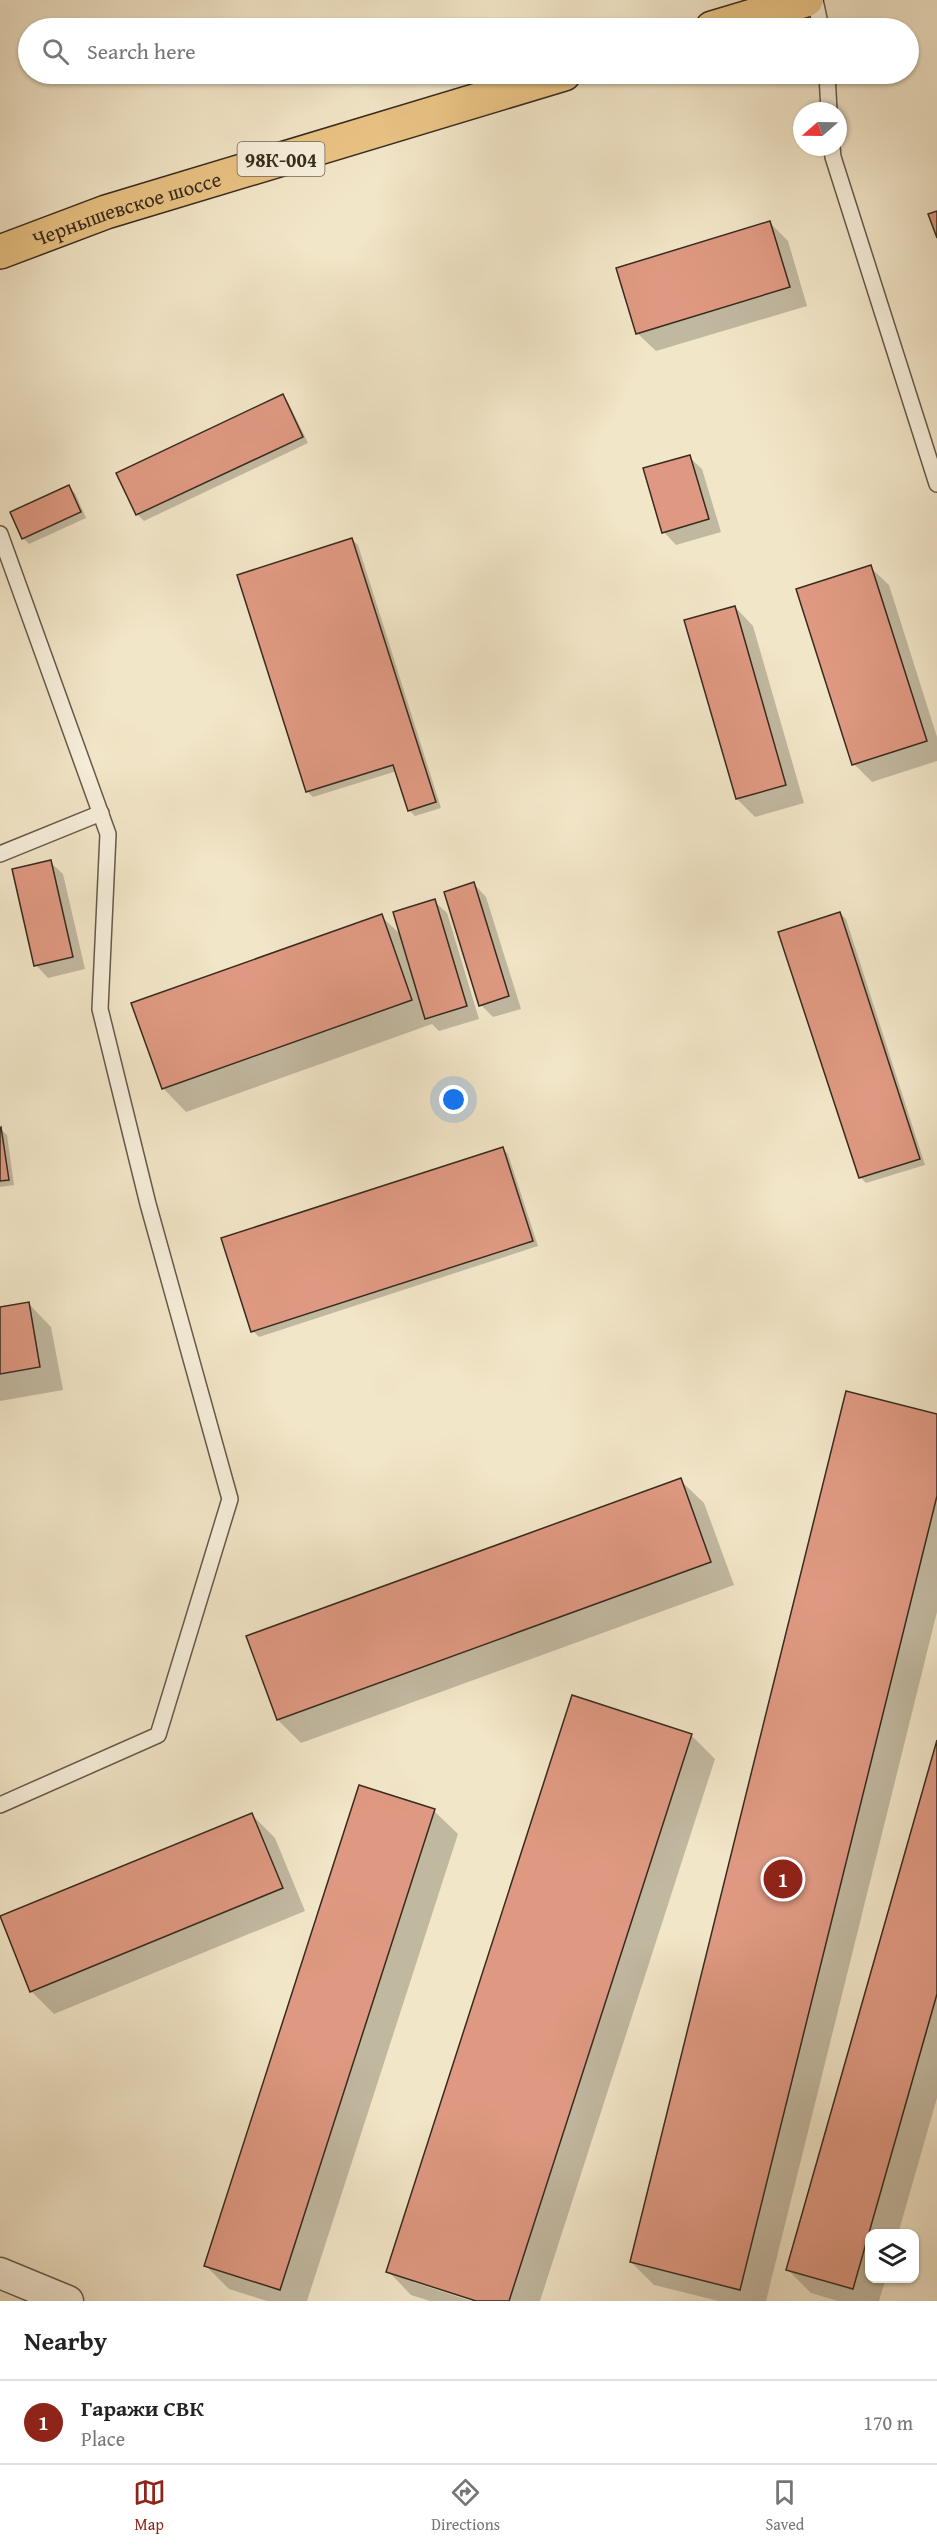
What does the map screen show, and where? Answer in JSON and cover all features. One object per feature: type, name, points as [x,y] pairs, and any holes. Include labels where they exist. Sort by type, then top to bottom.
[{"type":"main road","points":[[746,18],[806,0]]},
{"type":"main road","name":"Чернышевское шоссе","points":[[0,252],[106,212],[531,84]]},
{"type":"street","points":[[0,2273],[68,2301]]},
{"type":"lane","points":[[815,0],[819,18]]},
{"type":"lane","points":[[828,84],[829,102]]},
{"type":"lane","points":[[833,156],[937,484]]},
{"type":"lane","points":[[0,534],[108,834],[100,1009],[148,1204],[230,1499],[158,1735],[0,1805]]},
{"type":"lane","points":[[0,854],[101,813]]},
{"type":"building","points":[[937,211],[937,238],[928,214]]},
{"type":"building","points":[[770,221],[790,287],[636,334],[616,268]]},
{"type":"building","points":[[283,394],[303,437],[136,515],[116,473]]},
{"type":"building","points":[[690,455],[709,519],[662,533],[643,468]]},
{"type":"building","points":[[69,485],[81,512],[22,539],[10,512]]},
{"type":"building","points":[[352,538],[436,802],[408,811],[393,765],[306,792],[237,575]]},
{"type":"building","points":[[871,565],[927,741],[852,765],[796,589]]},
{"type":"building","points":[[735,606],[786,785],[736,799],[684,620]]},
{"type":"building","points":[[51,860],[73,957],[34,966],[12,869]]},
{"type":"building","points":[[474,882],[509,996],[479,1006],[444,892]]},
{"type":"building","points":[[435,899],[467,1006],[425,1019],[393,912]]},
{"type":"building","points":[[840,912],[920,1159],[859,1178],[778,932]]},
{"type":"building","points":[[382,914],[412,1000],[162,1089],[131,1003]]},
{"type":"building","points":[[0,1128],[9,1180],[0,1181]]},
{"type":"building","points":[[503,1147],[533,1241],[251,1332],[221,1238]]},
{"type":"building","points":[[29,1302],[40,1367],[0,1374],[0,1307]]},
{"type":"building","points":[[846,1391],[937,1414],[937,1496],[740,2290],[630,2262]]},
{"type":"building","points":[[681,1478],[711,1562],[277,1720],[246,1636]]},
{"type":"building","points":[[572,1695],[692,1734],[509,2301],[476,2301],[386,2272]]},
{"type":"building","points":[[937,1740],[937,1994],[870,2229],[865,2229],[865,2247],[853,2289],[786,2270]]},
{"type":"building","points":[[359,1785],[435,1809],[280,2290],[204,2266]]},
{"type":"building","points":[[252,1813],[283,1888],[30,1992],[0,1916]]},
{"type":"place","name":"Гаражи СВК","points":[[783,1879]]}]
